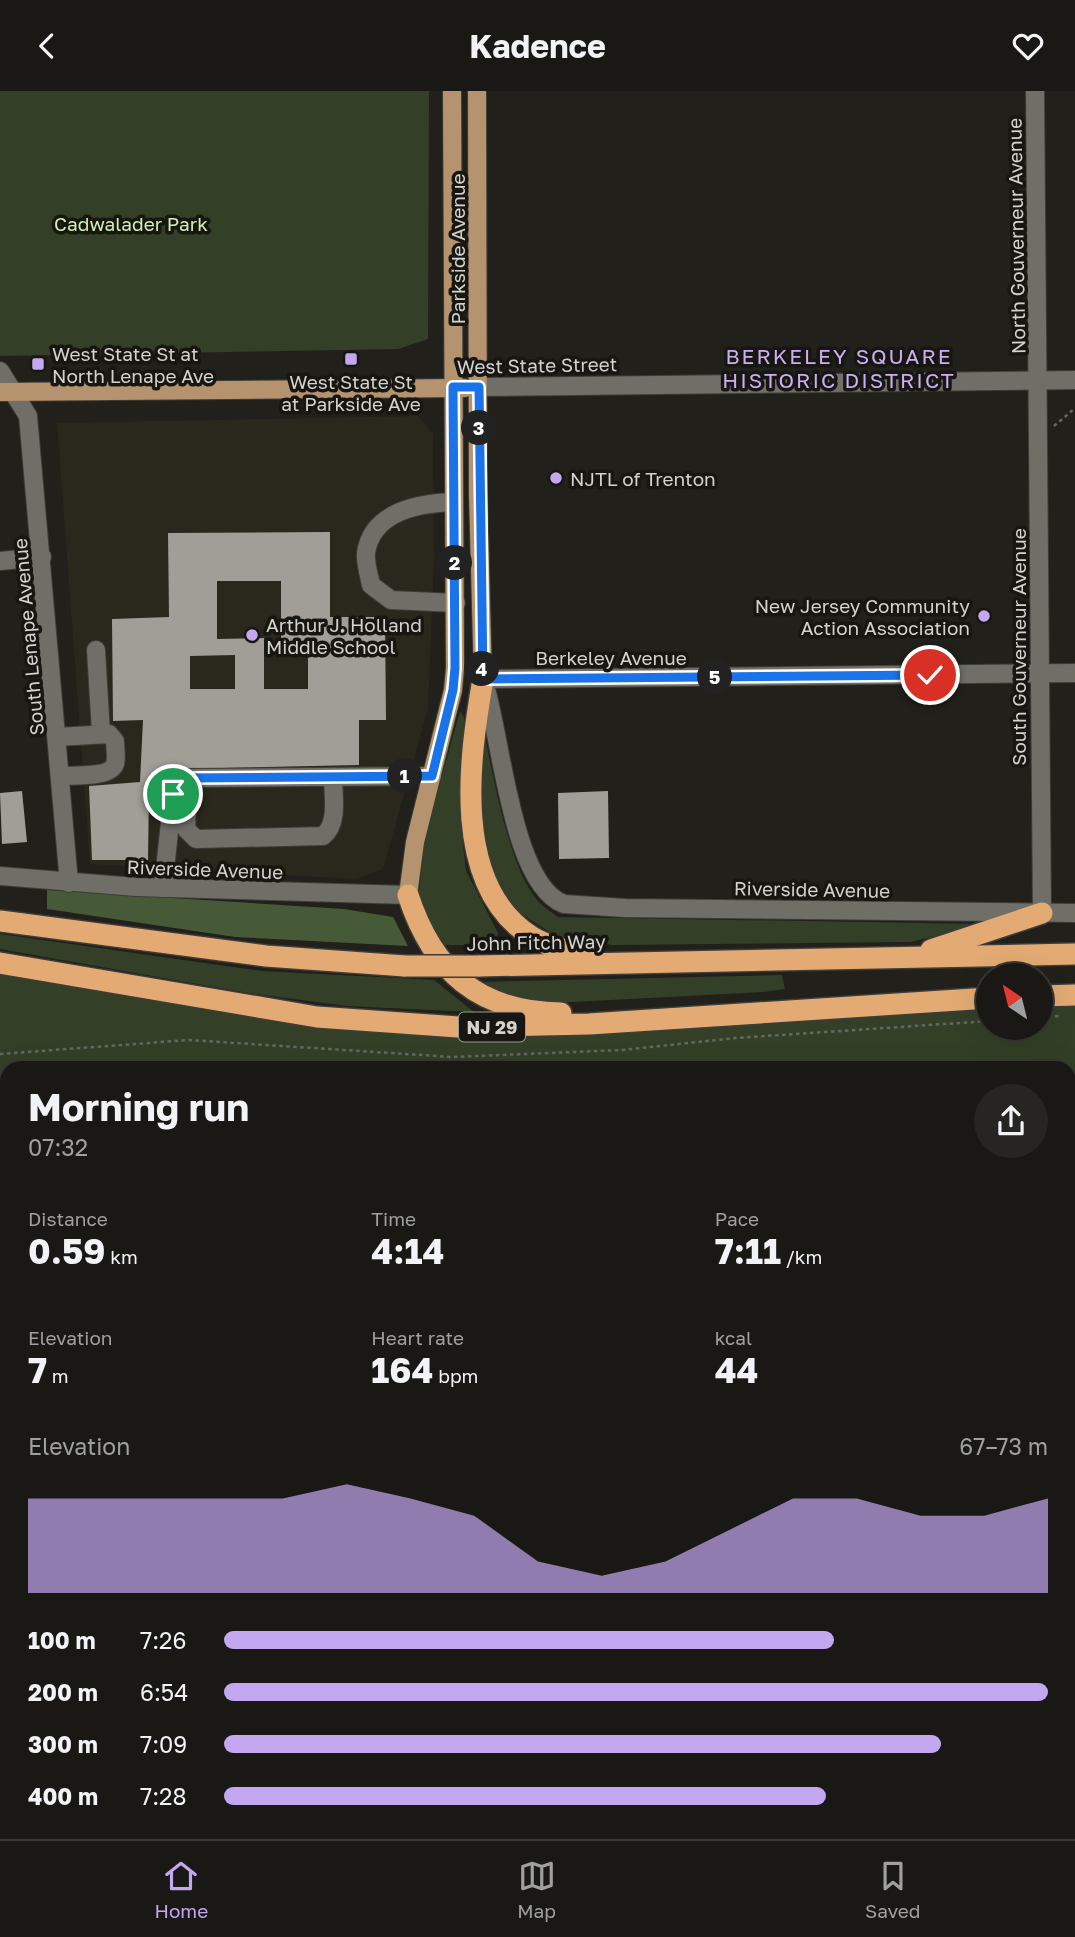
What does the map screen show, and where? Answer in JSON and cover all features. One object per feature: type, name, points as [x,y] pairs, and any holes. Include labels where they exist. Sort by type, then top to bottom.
[{"type":"highway","points":[[483,679],[473,733],[472,783],[474,833],[478,863],[485,884],[507,916],[533,938],[551,946],[622,963]]},
{"type":"highway","points":[[408,895],[430,947],[458,981],[502,1005],[547,1013],[723,1015]]},
{"type":"highway","points":[[906,958],[1042,913]]},
{"type":"highway","name":"John Fitch Way","points":[[0,921],[266,956],[405,966],[1075,954]]},
{"type":"highway","name":"NJ 29","points":[[0,963],[228,1004],[388,1024],[458,1027],[589,1024],[976,999]]},
{"type":"highway","points":[[1054,996],[1075,995]]},
{"type":"main road","name":"Parkside Avenue","points":[[408,895],[415,842],[453,690],[456,603],[452,91]]},
{"type":"main road","name":"Parkside Avenue","points":[[477,91],[483,679]]},
{"type":"main road","name":"West State Street","points":[[7,391],[479,387]]},
{"type":"street","name":"North Gouverneur Avenue","points":[[1035,91],[1038,381]]},
{"type":"street","name":"South Lenape Avenue","points":[[0,371],[7,391],[28,416],[69,883]]},
{"type":"street","name":"West State Street","points":[[479,387],[1075,380]]},
{"type":"street","name":"South Gouverneur Avenue","points":[[1038,381],[1042,913]]},
{"type":"street","points":[[454,502],[395,513],[378,527],[366,554],[371,585],[391,600],[456,603]]},
{"type":"street","points":[[0,561],[42,558]]},
{"type":"street","points":[[96,650],[101,733]]},
{"type":"street","name":"Berkeley Avenue","points":[[483,679],[1075,673]]},
{"type":"street","name":"Parkside Avenue","points":[[483,679],[492,706],[495,734],[514,818],[533,874],[550,898]]},
{"type":"street","points":[[57,737],[101,733],[109,734],[115,741],[114,764],[102,773],[61,776]]},
{"type":"street","points":[[171,806],[187,806],[186,829],[196,839],[323,836],[328,832],[332,821],[334,776]]},
{"type":"street","points":[[163,888],[171,806],[176,784],[184,778],[432,776]]},
{"type":"street","name":"Riverside Avenue","points":[[0,876],[163,888],[408,895]]},
{"type":"street","name":"Riverside Avenue","points":[[550,898],[564,904],[625,908],[1075,912]]},
{"type":"path","points":[[1051,427],[1064,420],[1074,409]]},
{"type":"path","points":[[1054,1016],[1062,1015]]},
{"type":"shaded area","name":"Arthur J. Holland Middle School","points":[[418,416],[433,434],[434,562],[428,709],[383,869],[356,879],[90,864],[57,423]]},
{"type":"green space","name":"Cadwalader Park","points":[[0,91],[429,91],[428,339],[398,349],[0,356]]},
{"type":"green space","points":[[460,711],[464,717],[461,827],[466,871],[498,933],[495,945],[439,945],[419,892],[425,837]]},
{"type":"green space","points":[[483,725],[502,817],[518,865],[537,900],[558,917],[982,924],[911,942],[612,945],[554,935],[519,912],[494,880],[480,823]]},
{"type":"green space","points":[[47,890],[344,909],[393,917],[408,946],[235,937],[47,909]]},
{"type":"green space","points":[[0,934],[262,971],[434,980],[474,1012],[346,1006],[248,993],[0,949]]},
{"type":"green space","points":[[0,962],[388,1024],[976,999],[976,1040],[1053,1040],[1054,996],[1075,995],[1075,1061],[0,1061]]},
{"type":"green space","points":[[782,975],[785,989],[764,992],[534,1004],[476,982]]},
{"type":"building","points":[[330,532],[330,617],[385,617],[386,720],[359,720],[359,765],[178,769],[170,772],[162,790],[149,790],[148,860],[92,860],[89,786],[140,782],[143,720],[113,721],[112,619],[169,617],[168,533]],"holes":[[[217,581],[281,581],[281,650],[308,650],[308,689],[264,689],[264,638],[217,639]],[[235,655],[235,689],[190,689],[190,656]]]},
{"type":"building","points":[[22,791],[27,842],[2,844],[0,793]]},
{"type":"building","points":[[608,791],[609,858],[559,859],[558,793]]},
{"type":"place","name":"West State St at Parkside Ave","points":[[351,359]]},
{"type":"place","name":"West State St at North Lenape Ave","points":[[38,364]]},
{"type":"place","name":"NJTL of Trenton","points":[[556,478]]},
{"type":"place","name":"New Jersey Community Action Association","points":[[984,616]]},
{"type":"place","name":"Arthur J. Holland Middle School","points":[[252,635]]},
{"type":"district","name":"BERKELEY SQUARE HISTORIC DISTRICT","points":[[839,368]]},
{"type":"route","points":[[173,794],[176,784],[184,778],[432,776],[453,690],[455,668],[453,387],[479,387],[478,494],[483,679],[930,675]]}]
